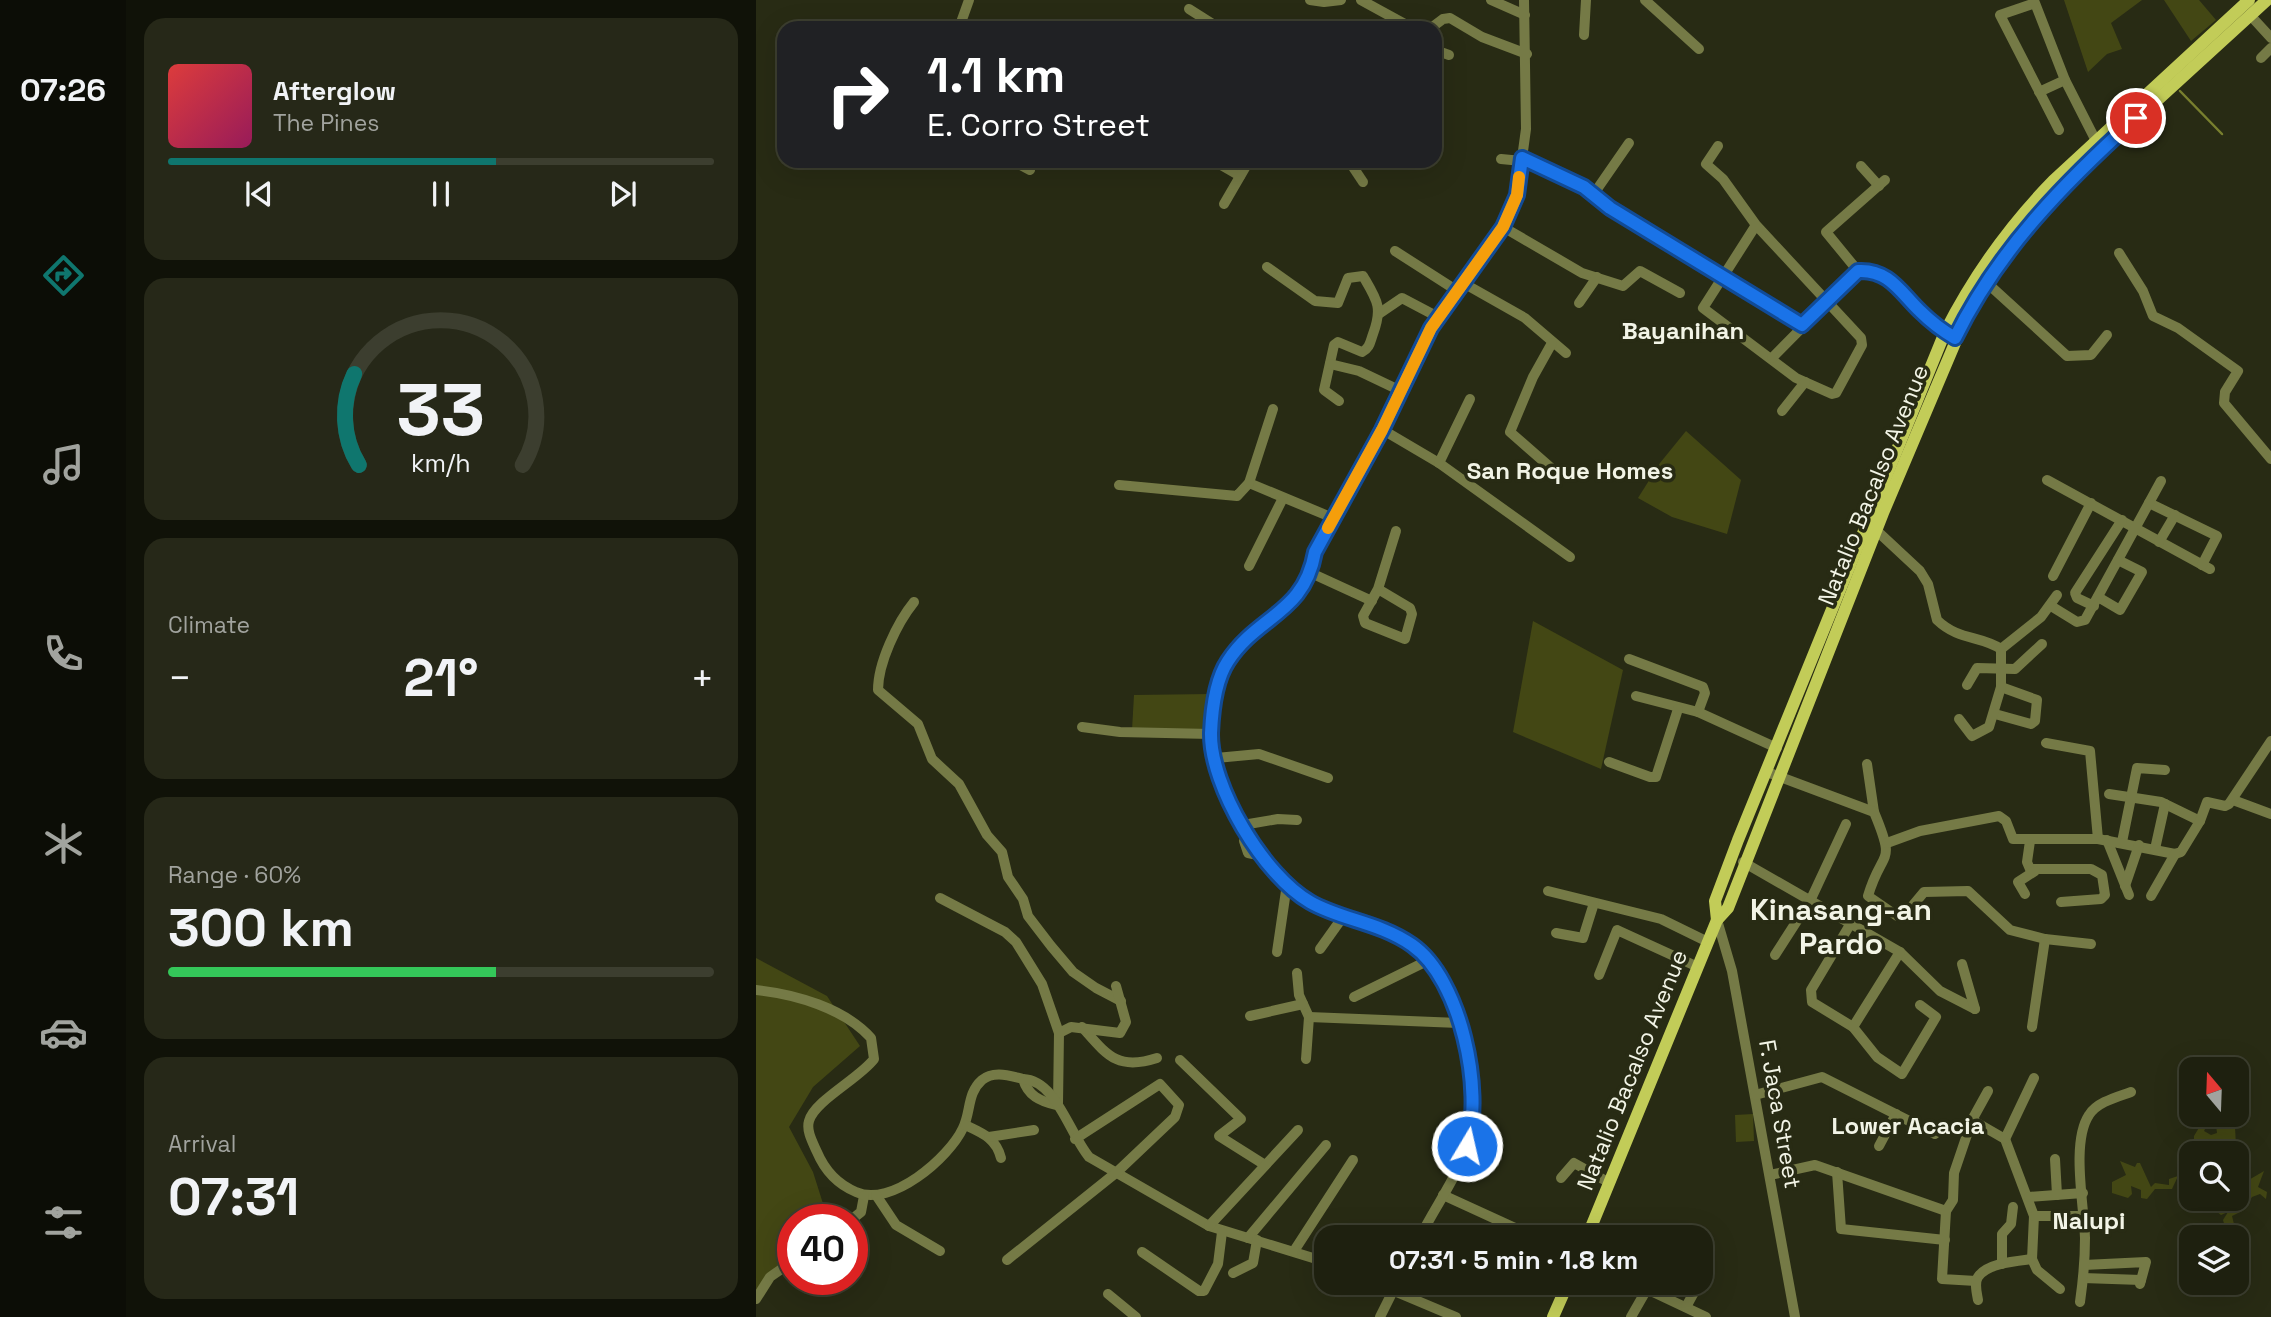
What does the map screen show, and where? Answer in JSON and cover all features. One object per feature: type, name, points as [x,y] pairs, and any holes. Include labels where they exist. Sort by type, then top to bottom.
[{"type":"main road","name":"Natalio Bacalso Avenue","points":[[1592,1225],[1717,920],[1727,908],[1773,774],[1777,748],[1974,277],[2024,211],[2095,139],[2249,0]]},
{"type":"main road","name":"Natalio Bacalso Avenue","points":[[1717,920],[1715,901],[1773,774],[1876,530],[1950,335],[2031,221],[2066,184],[2267,0]]},
{"type":"main road","points":[[1553,1317],[1563,1295]]},
{"type":"street","points":[[962,21],[969,0]]},
{"type":"street","points":[[1310,0],[1341,0]]},
{"type":"street","points":[[1361,0],[1399,21]]},
{"type":"street","points":[[1491,0],[1525,15]]},
{"type":"street","points":[[1427,1225],[1462,1160],[1472,1123],[1472,1066],[1459,1023],[1429,960],[1394,933],[1312,904],[1287,884],[1263,856],[1226,795],[1211,734],[1219,681],[1228,661],[1304,589],[1311,573],[1315,552],[1382,430],[1438,317],[1462,288],[1503,227],[1517,195],[1526,129],[1527,54],[1524,0]]},
{"type":"street","points":[[1584,35],[1586,0]]},
{"type":"street","points":[[1645,0],[1699,48]]},
{"type":"street","points":[[2059,130],[2000,15],[2021,4],[2035,4],[2065,80],[2095,139]]},
{"type":"street","points":[[1189,9],[1208,21]]},
{"type":"street","points":[[2250,15],[2271,38]]},
{"type":"street","points":[[1440,21],[1450,18],[1482,37],[1527,54]]},
{"type":"street","points":[[2261,58],[2271,48]]},
{"type":"street","points":[[1442,52],[1449,55]]},
{"type":"street","points":[[2039,92],[2065,80]]},
{"type":"street","points":[[1593,195],[1629,144]]},
{"type":"street","points":[[1718,146],[1706,164],[1723,179],[1756,225],[1861,338],[1862,345],[1836,393],[1805,383],[1703,308],[1756,225]]},
{"type":"street","points":[[1501,159],[1522,160],[1584,187],[1802,325]]},
{"type":"street","points":[[1861,166],[1882,183],[1826,232],[1858,271],[1884,276],[1899,285],[1919,311],[1950,335]]},
{"type":"street","points":[[1026,168],[1030,170]]},
{"type":"street","points":[[1226,168],[1240,176]]},
{"type":"street","points":[[1224,204],[1245,168]]},
{"type":"street","points":[[1354,168],[1363,182]]},
{"type":"street","points":[[1503,227],[1582,273],[1627,285],[1635,272],[1640,271],[1680,293]]},
{"type":"street","points":[[1395,250],[1462,288],[1525,318],[1566,353]]},
{"type":"street","points":[[2119,253],[2143,291],[2156,319],[2178,328],[2238,371],[2225,392],[2224,403],[2271,459]]},
{"type":"street","points":[[1267,267],[1315,301],[1336,304],[1340,302],[1348,278],[1363,276],[1380,313]]},
{"type":"street","points":[[1772,358],[1826,300],[1858,271]]},
{"type":"street","points":[[1578,303],[1597,277]]},
{"type":"street","points":[[1986,282],[2067,356],[2091,355],[2107,335]]},
{"type":"street","points":[[1339,401],[1324,390],[1336,343],[1366,351],[1380,313],[1402,298],[1438,317]]},
{"type":"street","points":[[1552,343],[1533,377],[1510,432],[1558,474]]},
{"type":"street","points":[[1330,364],[1359,372],[1401,391]]},
{"type":"street","points":[[1782,411],[1805,383]]},
{"type":"street","points":[[1439,463],[1469,399]]},
{"type":"street","points":[[1119,485],[1237,496],[1249,484],[1273,409]]},
{"type":"street","points":[[1382,430],[1439,463],[1570,557]]},
{"type":"street","points":[[2047,480],[2206,567],[2217,536],[2149,503]]},
{"type":"street","points":[[2051,606],[2082,623],[2161,481]]},
{"type":"street","points":[[1249,484],[1333,519]]},
{"type":"street","points":[[1249,566],[1283,498]]},
{"type":"street","points":[[2053,576],[2091,503]]},
{"type":"street","points":[[2159,542],[2175,516]]},
{"type":"street","points":[[2118,560],[2142,572],[2120,610],[2077,598],[2075,593],[2122,520]]},
{"type":"street","points":[[1876,530],[1920,571],[1928,584],[1937,620],[1961,637],[1992,643],[2001,649]]},
{"type":"street","points":[[1378,589],[1410,608],[1412,614],[1405,639],[1365,623],[1363,616],[1378,589],[1396,531]]},
{"type":"street","points":[[1311,573],[1372,601]]},
{"type":"street","points":[[2001,649],[2012,644],[2051,606],[2057,595]]},
{"type":"street","points":[[914,602],[902,617],[883,661],[877,690],[918,724],[932,760],[959,784],[987,835],[1002,852],[1008,877],[1023,899],[1028,916],[1051,946],[1073,972],[1121,1001]]},
{"type":"street","points":[[1967,685],[1977,668],[2015,668],[2042,644]]},
{"type":"street","points":[[1959,719],[1965,729],[1976,736],[1989,727],[2001,687],[2001,649]]},
{"type":"street","points":[[1629,659],[1703,687],[1705,692],[1698,712]]},
{"type":"street","points":[[1995,714],[2031,724],[2035,721],[2037,700],[2001,687]]},
{"type":"street","points":[[1636,696],[1698,712],[1777,748]]},
{"type":"street","points":[[1609,762],[1656,777],[1678,709]]},
{"type":"street","points":[[1082,727],[1120,732],[1211,734]]},
{"type":"street","points":[[1887,843],[1920,831],[1999,816],[2006,821],[2010,837],[2030,841],[2103,839],[2181,852],[2200,821],[2207,802],[2225,806],[2233,800],[2271,741]]},
{"type":"street","points":[[2046,743],[2090,751],[2103,839],[2127,891],[2139,845]]},
{"type":"street","points":[[1216,758],[1259,754],[1328,778]]},
{"type":"street","points":[[1867,764],[1874,812],[1887,843],[1888,854],[1868,896],[1897,916],[1904,916],[1924,892],[1968,891],[2010,930],[2045,939],[2091,944]]},
{"type":"street","points":[[2122,842],[2137,768],[2165,770]]},
{"type":"street","points":[[1773,774],[1874,812]]},
{"type":"street","points":[[2109,794],[2133,796],[2165,804],[2200,821]]},
{"type":"street","points":[[2233,800],[2271,814]]},
{"type":"street","points":[[2155,849],[2165,804]]},
{"type":"street","points":[[1243,825],[1297,820]]},
{"type":"street","points":[[1775,955],[1811,899],[1846,824]]},
{"type":"street","points":[[1244,841],[1248,853],[1263,856]]},
{"type":"street","points":[[2030,841],[2027,862],[2035,872]]},
{"type":"street","points":[[2151,896],[2175,853]]},
{"type":"street","points":[[1744,862],[1900,951],[1940,991],[1975,1009],[1962,964]]},
{"type":"street","points":[[2025,894],[2018,882],[2035,872],[2091,869],[2102,875],[2105,895],[2098,901],[2061,902]]},
{"type":"street","points":[[1277,952],[1287,884]]},
{"type":"street","points":[[1548,891],[1661,919],[1708,942]]},
{"type":"street","points":[[940,898],[1005,932],[1016,942],[1042,984],[1059,1033],[1057,1106],[1075,1139],[1089,1157],[1222,1232],[1314,1258]]},
{"type":"street","points":[[1556,933],[1583,937],[1594,903]]},
{"type":"street","points":[[1320,949],[1345,914]]},
{"type":"street","name":"F. Jaca Street","points":[[1717,920],[1732,971],[1795,1317]]},
{"type":"street","points":[[1851,923],[1811,990],[1812,1002],[1853,1027],[1877,1057],[1902,1074],[1937,1017],[1920,1004]]},
{"type":"street","points":[[1599,975],[1617,930],[1698,967]]},
{"type":"street","points":[[2032,1027],[2045,939]]},
{"type":"street","points":[[1853,1027],[1900,951]]},
{"type":"street","points":[[1354,997],[1429,960]]},
{"type":"street","points":[[1297,973],[1303,1004],[1309,1017],[1306,1059]]},
{"type":"street","points":[[1059,1033],[1071,1027],[1120,1032],[1126,1022],[1116,986]]},
{"type":"street","points":[[756,990],[797,998],[847,1018],[871,1038],[874,1059],[866,1070],[815,1110],[809,1122],[810,1135],[822,1164],[840,1185],[864,1196],[876,1195],[909,1182],[929,1170],[947,1154],[965,1125],[970,1099],[981,1080],[1002,1073],[1023,1079],[1026,1089],[1038,1100],[1057,1106]]},
{"type":"street","points":[[1250,1016],[1303,1004]]},
{"type":"street","points":[[1309,1017],[1459,1023]]},
{"type":"street","points":[[1082,1027],[1110,1058],[1130,1063],[1157,1058]]},
{"type":"street","points":[[1180,1060],[1241,1119],[1219,1136],[1265,1165]]},
{"type":"street","points":[[1755,1095],[1822,1077],[1935,1134]]},
{"type":"street","points":[[2005,1139],[2034,1078]]},
{"type":"street","points":[[1007,1259],[1117,1172],[1175,1117],[1178,1101],[1160,1084],[1075,1139]]},
{"type":"street","points":[[1976,1281],[1942,1279],[1946,1211],[1953,1200],[1954,1173],[1972,1120],[1988,1091]]},
{"type":"street","points":[[2080,1302],[2084,1265],[2084,1216],[2080,1152],[2086,1120],[2097,1107],[2131,1092]]},
{"type":"street","points":[[1879,1146],[1896,1114]]},
{"type":"street","points":[[1972,1120],[2005,1139],[2034,1216],[2032,1259],[2037,1270],[2060,1289]]},
{"type":"street","points":[[965,1125],[989,1137],[999,1148],[1001,1158]]},
{"type":"street","points":[[989,1137],[1034,1130]]},
{"type":"street","points":[[1209,1226],[1298,1130]]},
{"type":"street","points":[[1233,1273],[1253,1263],[1252,1239],[1326,1145]]},
{"type":"street","points":[[2054,1159],[2057,1195]]},
{"type":"street","points":[[1294,1251],[1353,1160]]},
{"type":"street","points":[[1561,1178],[1574,1163],[1608,1182]]},
{"type":"street","points":[[1770,1175],[1815,1165],[1946,1211]]},
{"type":"street","points":[[1837,1172],[1841,1229],[1945,1240]]},
{"type":"street","points":[[2029,1197],[2083,1193]]},
{"type":"street","points":[[876,1195],[903,1231],[940,1251]]},
{"type":"street","points":[[1443,1195],[1509,1225]]},
{"type":"street","points":[[863,1204],[864,1196]]},
{"type":"street","points":[[2002,1264],[2002,1234],[2011,1224],[2013,1207]]},
{"type":"street","points":[[2034,1216],[2084,1216]]},
{"type":"street","points":[[1142,1252],[1199,1291],[1204,1291],[1218,1265],[1222,1232]]},
{"type":"street","points":[[1978,1300],[1976,1281],[1981,1275],[2002,1264],[2032,1259]]},
{"type":"street","points":[[2083,1278],[2141,1282],[2146,1262],[2084,1265]]},
{"type":"street","points":[[756,1299],[770,1277],[777,1272]]},
{"type":"street","points":[[1108,1294],[1136,1317]]},
{"type":"street","points":[[1380,1317],[1391,1295]]},
{"type":"street","points":[[1411,1295],[1456,1317]]},
{"type":"street","points":[[1631,1317],[1644,1295]]},
{"type":"street","points":[[1660,1295],[1706,1317]]},
{"type":"street","points":[[1686,1307],[1693,1295]]},
{"type":"green space","points":[[2064,0],[2142,0],[2111,23],[2122,49],[2107,54],[2088,72]]},
{"type":"green space","points":[[2164,0],[2199,0],[2216,20],[2191,41]]},
{"type":"green space","points":[[1686,431],[1741,480],[1727,534],[1672,517],[1638,498],[1660,463]]},
{"type":"green space","points":[[1533,621],[1623,670],[1601,769],[1513,732]]},
{"type":"green space","points":[[1211,694],[1206,730],[1132,730],[1134,695]]},
{"type":"green space","points":[[756,958],[827,996],[860,1046],[813,1087],[789,1127],[813,1172],[823,1204],[777,1204],[777,1268],[756,1291]]},
{"type":"green space","points":[[1753,1114],[1754,1141],[1736,1142],[1735,1115]]},
{"type":"green space","points":[[2199,1127],[2206,1127],[2204,1131],[2211,1135],[2217,1133],[2216,1127],[2235,1127],[2236,1141],[2194,1141]]},
{"type":"green space","points":[[2120,1161],[2135,1167],[2140,1163],[2151,1187],[2155,1183],[2169,1185],[2169,1179],[2178,1176],[2172,1189],[2155,1189],[2147,1199],[2141,1198],[2141,1190],[2131,1186],[2132,1194],[2128,1198],[2112,1193],[2112,1182],[2126,1175]]},
{"type":"green space","points":[[2264,1171],[2258,1187],[2267,1192],[2266,1199],[2260,1194],[2252,1197],[2249,1202],[2249,1180]]},
{"type":"green space","points":[[2216,1211],[2242,1211],[2232,1216],[2234,1224],[2231,1225],[2224,1225],[2223,1220],[2228,1212],[2221,1215]]},
{"type":"waterway","points":[[2180,91],[2222,134]]},
{"type":"slow traffic","points":[[1328,528],[1382,430],[1431,328],[1465,285],[1503,227],[1517,195],[1519,177]]},
{"type":"district","name":"Bayanihan","points":[[1683,330]]},
{"type":"district","name":"San Roque Homes","points":[[1570,470]]},
{"type":"district","name":"Kinasang-an Pardo","points":[[1841,926]]},
{"type":"district","name":"Lower Acacia","points":[[1908,1125]]},
{"type":"district","name":"Nalupi","points":[[2089,1220]]},
{"type":"route","points":[[1467,1146],[1472,1123],[1472,1066],[1448,996],[1429,960],[1394,933],[1312,904],[1271,867],[1226,795],[1211,734],[1219,681],[1228,661],[1304,589],[1311,573],[1315,552],[1382,430],[1431,328],[1465,285],[1503,227],[1517,195],[1522,158],[1584,187],[1610,208],[1802,325],[1858,271],[1865,271],[1884,276],[1899,285],[1919,311],[1955,338],[1986,282],[2031,221],[2086,164],[2136,118]]}]
